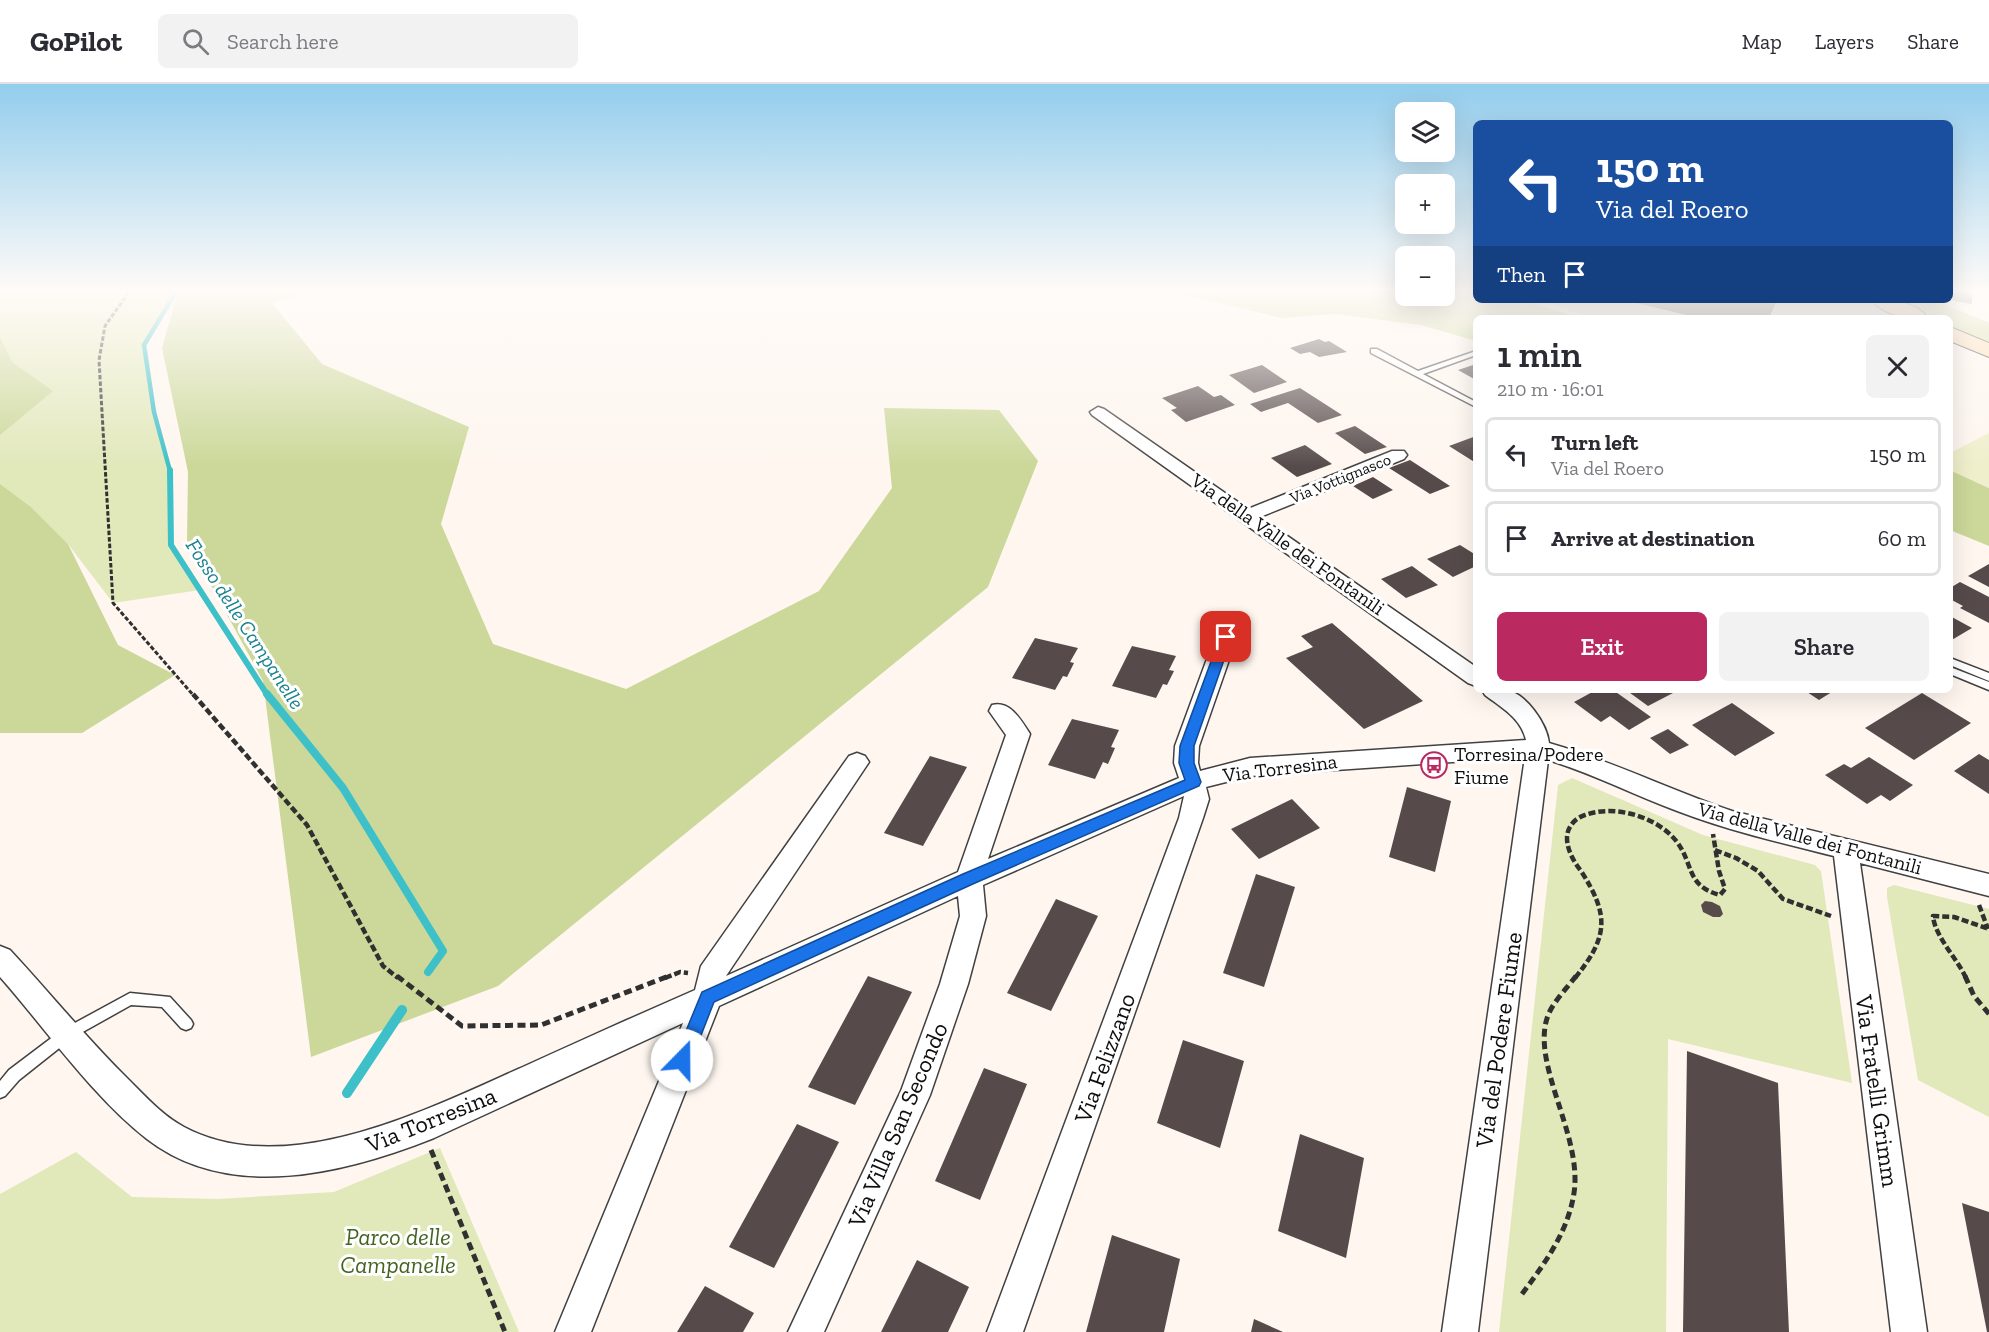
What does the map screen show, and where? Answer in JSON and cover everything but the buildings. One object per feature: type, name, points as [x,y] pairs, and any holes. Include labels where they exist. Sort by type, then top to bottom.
[{"type":"street","name":"Via della Valle dei Fontanili","points":[[1098,412],[1248,515],[1473,676]]},
{"type":"street","name":"Via Vottignasco","points":[[1248,515],[1398,455]]},
{"type":"street","name":"Via Felizzano","points":[[1005,1332],[1191,818],[1197,799],[1194,782],[1186,763],[1187,746],[1226,637]]},
{"type":"street","points":[[1496,693],[1518,708],[1534,724],[1538,734],[1538,748]]},
{"type":"street","name":"Via Villa San Secondo","points":[[806,1332],[915,1095],[954,984],[973,916],[969,879],[1018,734],[1000,711]]},
{"type":"street","name":"Via Torresina","points":[[0,958],[92,1063],[158,1128],[187,1145],[221,1156],[274,1160],[317,1157],[365,1148],[423,1126],[709,986],[969,879],[1194,782],[1250,767],[1489,749],[1538,748]]},
{"type":"street","name":"Via della Valle dei Fontanili","points":[[1538,748],[1581,760],[1713,814],[1846,850],[1985,896]]},
{"type":"street","name":"Via del Podere Fiume","points":[[1460,1332],[1538,748]]},
{"type":"street","points":[[573,1332],[709,986],[857,762]]},
{"type":"street","name":"Via Fratelli Grimm","points":[[1846,850],[1909,1332]]},
{"type":"lane","points":[[1374,351],[1473,403]]},
{"type":"lane","points":[[1417,374],[1473,353]]},
{"type":"lane","points":[[1953,662],[1989,677]]},
{"type":"lane","points":[[1953,671],[1989,686]]},
{"type":"lane","points":[[0,1091],[15,1075],[68,1034],[130,999],[165,1001],[186,1024]]},
{"type":"path","points":[[101,350],[99,360],[113,603],[307,825],[383,966],[462,1026],[541,1025],[680,972],[709,986]]},
{"type":"path","points":[[1522,1294],[1540,1271],[1571,1215],[1575,1188],[1575,1157],[1548,1069],[1545,1042],[1548,1016],[1564,991],[1588,963],[1598,944],[1601,928],[1600,907],[1567,849],[1566,833],[1574,820],[1594,812],[1631,813],[1655,824],[1675,840],[1693,881],[1700,888],[1720,895],[1725,889],[1715,850],[1713,814]]},
{"type":"path","points":[[1715,850],[1736,858],[1758,871],[1783,898],[1797,906],[1855,924]]},
{"type":"path","points":[[1985,896],[1989,929],[1960,919],[1933,916],[1934,924],[1959,963],[1974,996],[1989,1014]]},
{"type":"path","points":[[423,1126],[506,1332]]},
{"type":"green space","points":[[0,350],[145,350],[154,412],[170,466],[171,545],[200,590],[113,603],[68,544],[32,508],[0,668]]},
{"type":"green space","points":[[0,350],[6,350],[12,362],[53,391],[0,435]]},
{"type":"green space","points":[[162,350],[311,350],[322,364],[469,427],[441,524],[493,644],[626,689],[819,591],[892,488],[884,408],[999,410],[1038,461],[988,587],[498,986],[311,1057],[263,681],[187,541],[188,472]]},
{"type":"green space","points":[[1989,433],[1989,488],[1953,471],[1953,451]]},
{"type":"green space","points":[[1953,471],[1989,488],[1989,546],[1953,531]]},
{"type":"green space","points":[[0,484],[32,508],[68,544],[118,645],[175,675],[82,733],[0,733]]},
{"type":"green space","points":[[1572,778],[1703,835],[1815,865],[1821,871],[1852,1083],[1668,1039],[1666,1332],[1499,1332],[1558,785]]},
{"type":"green space","points":[[1894,885],[1989,909],[1989,1117],[1918,1080],[1887,897],[1887,888]]},
{"type":"green space","name":"Parco delle Campanelle","points":[[440,1148],[519,1332],[0,1332],[0,1194],[76,1152],[132,1197],[218,1199],[334,1192]]},
{"type":"waterway","name":"Fosso delle Campanelle","points":[[145,350],[154,412],[170,471]]},
{"type":"waterway","name":"Fosso delle Campanelle","points":[[170,470],[171,545],[268,696]]},
{"type":"waterway","name":"Fosso delle Campanelle","points":[[267,694],[343,788],[443,951],[428,972]]},
{"type":"waterway","name":"Fosso delle Campanelle","points":[[347,1093],[402,1010]]},
{"type":"place","name":"Torresina/Podere Fiume","points":[[1434,765]]},
{"type":"route","points":[[682,1060],[708,997],[969,879],[1194,782],[1185,755],[1226,637]]}]
